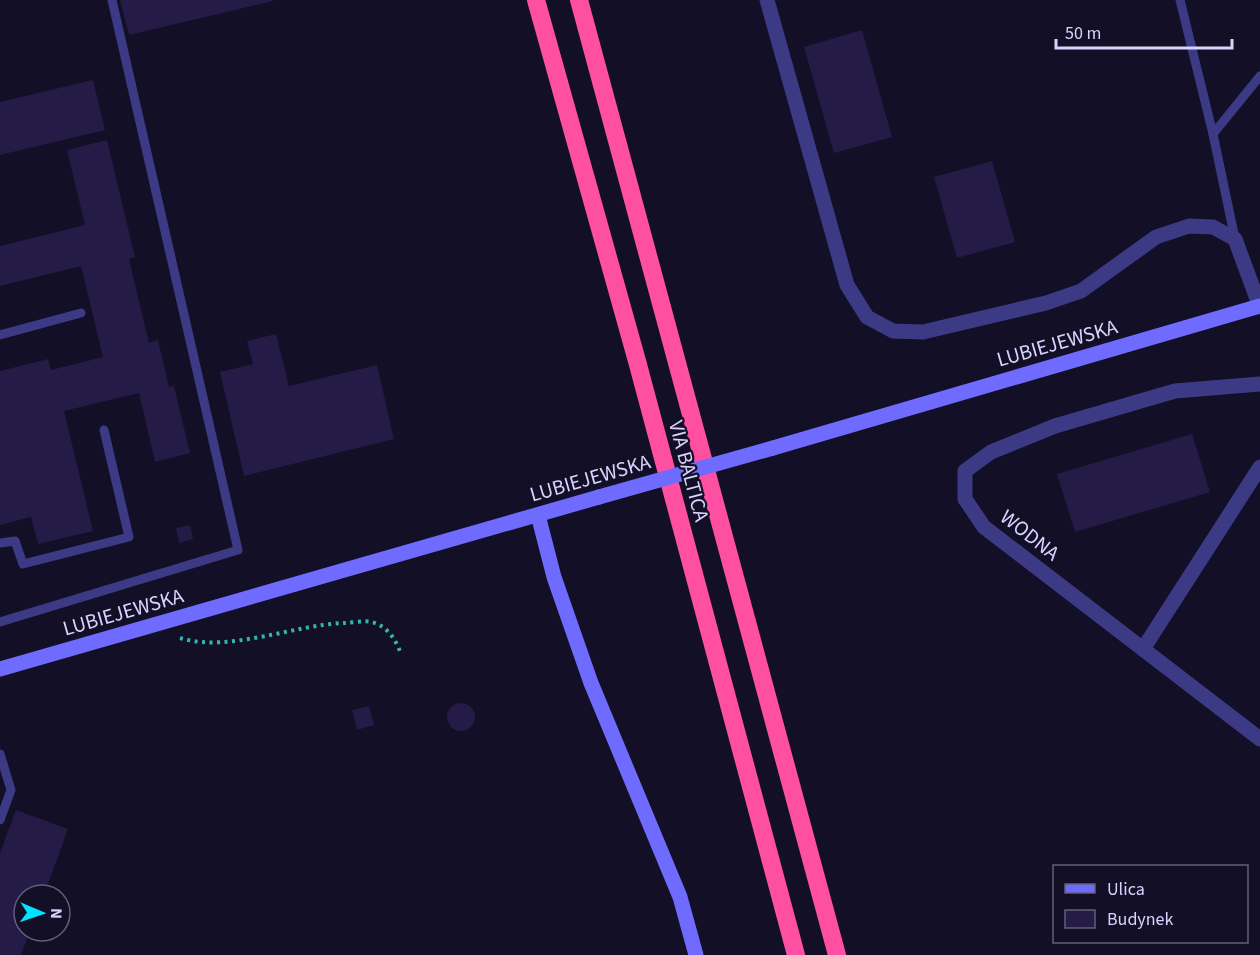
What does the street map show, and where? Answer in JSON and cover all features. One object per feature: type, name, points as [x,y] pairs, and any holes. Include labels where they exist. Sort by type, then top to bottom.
[{"type":"highway","name":"VIA BALTICA","points":[[536,0],[637,361],[796,955]]},
{"type":"highway","name":"VIA BALTICA","points":[[579,0],[837,955]]},
{"type":"main road","name":"LUBIEJEWSKA","points":[[0,669],[1260,307]]},
{"type":"main road","points":[[538,515],[554,577],[591,683],[680,897],[696,955]]},
{"type":"street","points":[[767,0],[847,285],[867,316],[893,331],[923,332],[1046,303],[1081,291],[1156,237],[1189,226],[1213,227],[1235,238],[1260,307]]},
{"type":"street","name":"WODNA","points":[[1260,384],[1175,391],[1153,397],[1055,426],[991,452],[965,471],[965,499],[984,527],[1260,739]]},
{"type":"street","points":[[1143,649],[1260,467]]},
{"type":"lane","points":[[0,622],[238,550],[112,0]]},
{"type":"lane","points":[[1180,0],[1213,134],[1235,238]]},
{"type":"lane","points":[[1213,134],[1260,76]]},
{"type":"lane","points":[[0,335],[81,313]]},
{"type":"lane","points":[[0,543],[15,541],[24,564],[129,537],[104,430]]},
{"type":"lane","points":[[0,754],[10,790],[0,820]]},
{"type":"path","points":[[165,623],[179,638],[195,642],[262,636],[324,624],[371,622],[386,629],[397,643],[401,654]]},
{"type":"building","points":[[120,0],[273,0],[273,1],[129,35]]},
{"type":"building","points":[[862,30],[892,137],[834,153],[804,47]]},
{"type":"building","points":[[93,80],[105,130],[0,155],[0,102]]},
{"type":"building","points":[[107,140],[135,257],[129,259],[149,343],[158,340],[169,387],[174,386],[190,453],[155,462],[139,393],[64,411],[93,531],[38,544],[31,517],[0,525],[0,371],[48,359],[51,370],[103,357],[81,266],[0,286],[0,246],[85,225],[67,150]]},
{"type":"building","points":[[992,161],[1015,242],[957,258],[934,177]]},
{"type":"building","points":[[276,334],[289,386],[377,365],[394,439],[244,476],[220,372],[253,364],[247,341]]},
{"type":"building","points":[[1192,434],[1210,492],[1075,532],[1057,474]]},
{"type":"building","points":[[190,525],[193,539],[179,543],[176,528]]},
{"type":"building","points":[[461,703],[471,707],[475,717],[471,727],[461,731],[451,727],[447,717],[451,707]]},
{"type":"building","points":[[369,706],[374,725],[357,730],[352,710]]},
{"type":"building","points":[[16,810],[68,829],[48,883],[12,883],[12,943],[26,943],[21,955],[0,955],[0,853]]}]
